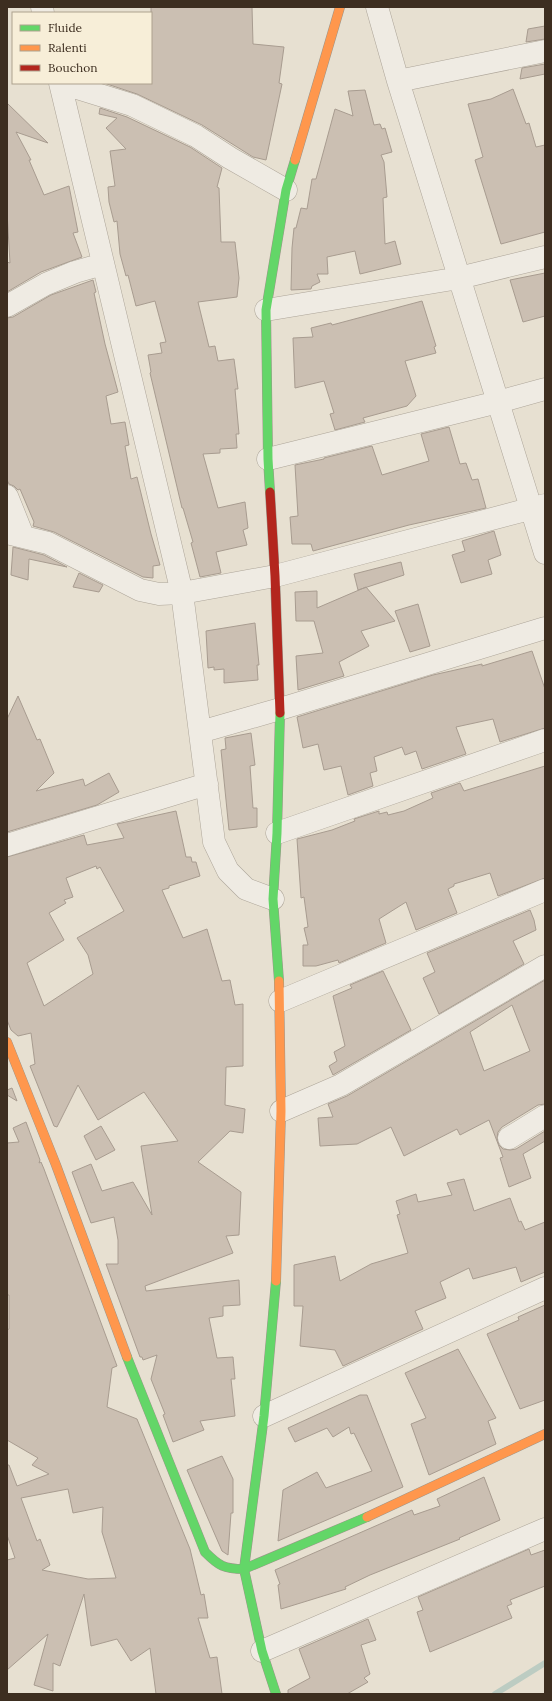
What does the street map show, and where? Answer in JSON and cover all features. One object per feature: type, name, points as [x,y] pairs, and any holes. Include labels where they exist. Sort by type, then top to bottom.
[{"type":"street","points":[[276,1694],[262,1651],[244,1569],[264,1416],[277,1268],[281,1111],[280,1001],[273,899],[277,833],[280,709],[275,576],[268,459],[266,310],[286,190],[340,7]]},
{"type":"street","points":[[377,7],[398,81],[498,402],[538,507],[545,553]]},
{"type":"street","points":[[398,81],[545,51]]},
{"type":"street","points":[[61,84],[182,593],[214,842],[228,872],[246,889],[273,899]]},
{"type":"street","points":[[64,84],[132,105],[196,136],[230,158],[286,190]]},
{"type":"street","points":[[266,310],[459,278],[545,257]]},
{"type":"street","points":[[7,306],[46,284],[75,272],[103,264]]},
{"type":"street","points":[[268,459],[545,389]]},
{"type":"street","points":[[7,496],[15,535],[48,543],[140,590],[160,594],[182,593],[275,576],[538,507]]},
{"type":"street","points":[[200,732],[545,628]]},
{"type":"street","points":[[277,833],[545,740]]},
{"type":"street","points":[[7,845],[207,784]]},
{"type":"street","points":[[280,1001],[545,890]]},
{"type":"street","points":[[281,1111],[341,1085],[545,966]]},
{"type":"street","points":[[7,1042],[56,1165],[141,1395],[205,1552],[218,1566],[228,1569],[244,1569],[336,1531],[467,1472],[545,1434]]},
{"type":"street","points":[[509,1138],[545,1116]]},
{"type":"street","points":[[264,1416],[545,1288]]},
{"type":"street","points":[[262,1651],[545,1529]]},
{"type":"building","points":[[151,7],[252,7],[253,44],[284,47],[279,83],[282,84],[266,160],[253,157],[202,125],[137,94],[107,84],[152,84]]},
{"type":"building","points":[[545,26],[545,39],[526,42],[528,29]]},
{"type":"building","points":[[545,64],[545,74],[520,79],[522,68]]},
{"type":"building","points":[[513,89],[526,124],[529,123],[536,147],[545,145],[545,232],[501,244],[475,160],[483,157],[468,104],[491,99]]},
{"type":"building","points":[[365,90],[374,125],[380,124],[382,129],[385,128],[392,152],[381,155],[384,162],[387,197],[383,198],[385,244],[395,241],[401,264],[360,274],[355,251],[327,257],[328,274],[317,274],[320,282],[312,286],[311,289],[291,290],[294,228],[296,228],[301,208],[307,209],[312,179],[316,179],[335,109],[353,116],[348,91]]},
{"type":"building","points":[[7,103],[48,143],[16,132],[31,160],[29,160],[44,195],[69,186],[78,232],[73,233],[82,257],[41,272],[7,292],[7,262],[10,263],[7,212]]},
{"type":"building","points":[[100,108],[127,117],[190,147],[222,168],[217,187],[219,188],[221,242],[235,242],[239,278],[237,297],[198,302],[209,347],[215,346],[218,361],[234,359],[238,389],[235,389],[239,434],[236,434],[237,448],[220,449],[220,453],[203,454],[218,508],[245,502],[248,528],[243,530],[247,545],[216,552],[221,573],[200,577],[191,543],[193,542],[182,508],[150,373],[148,355],[162,353],[160,343],[166,342],[155,301],[136,306],[128,275],[126,276],[120,254],[117,221],[114,222],[109,202],[108,187],[115,186],[110,151],[126,149],[106,128],[117,118],[99,114]]},
{"type":"building","points":[[545,273],[545,316],[523,322],[510,280]]},
{"type":"building","points":[[93,280],[96,292],[94,293],[105,344],[118,392],[106,396],[111,424],[125,422],[129,445],[125,446],[131,479],[137,477],[160,565],[153,566],[153,578],[143,577],[54,532],[33,526],[34,522],[20,489],[18,490],[9,484],[7,480],[7,318],[13,317],[51,295]]},
{"type":"building","points":[[422,301],[436,346],[434,347],[436,353],[405,361],[416,396],[407,406],[363,418],[365,422],[335,430],[330,414],[334,413],[324,381],[295,388],[293,338],[313,337],[311,328],[331,323],[332,325]]},
{"type":"building","points":[[449,427],[460,464],[466,463],[472,480],[478,479],[486,508],[409,525],[313,551],[311,544],[292,544],[290,517],[298,516],[295,465],[372,446],[382,475],[429,461],[421,434]]},
{"type":"building","points":[[494,531],[501,555],[488,560],[492,574],[461,583],[452,555],[465,551],[462,541]]},
{"type":"building","points":[[13,547],[44,555],[67,567],[29,559],[28,580],[11,575]]},
{"type":"building","points":[[401,562],[404,575],[358,590],[354,574]]},
{"type":"building","points":[[79,573],[103,585],[99,592],[73,587]]},
{"type":"building","points":[[366,587],[395,621],[361,631],[369,646],[339,662],[344,676],[298,690],[296,656],[323,653],[314,621],[296,621],[295,592],[317,591],[317,608]]},
{"type":"building","points":[[418,604],[430,646],[410,652],[395,611]]},
{"type":"building","points":[[255,623],[259,665],[257,665],[258,680],[224,683],[224,669],[214,670],[214,667],[208,668],[206,631]]},
{"type":"building","points":[[532,651],[545,689],[545,728],[500,742],[493,719],[456,727],[466,754],[422,769],[416,751],[405,755],[402,747],[374,757],[377,771],[370,773],[373,786],[348,795],[341,766],[324,770],[318,744],[303,748],[297,717],[433,675],[482,664],[482,666]]},
{"type":"building","points":[[18,696],[37,740],[40,739],[54,773],[36,791],[83,779],[85,786],[109,773],[119,792],[97,805],[7,832],[7,719]]},
{"type":"building","points":[[251,733],[255,765],[250,766],[253,808],[257,808],[257,827],[229,830],[221,750],[226,749],[225,738]]},
{"type":"building","points":[[545,766],[545,878],[498,896],[490,873],[454,884],[454,886],[448,889],[457,913],[416,930],[406,902],[379,919],[386,943],[339,963],[338,960],[316,966],[303,966],[303,945],[308,945],[304,928],[308,927],[304,897],[301,898],[297,839],[332,830],[355,821],[354,819],[379,811],[379,814],[387,812],[388,815],[404,811],[433,798],[431,793],[460,783],[464,791]]},
{"type":"building","points":[[176,811],[186,857],[191,857],[192,862],[196,862],[200,876],[169,886],[169,888],[162,890],[183,938],[207,929],[222,981],[230,980],[235,1005],[243,1004],[243,1066],[226,1067],[225,1105],[245,1109],[243,1133],[230,1131],[198,1162],[241,1192],[239,1235],[226,1236],[233,1253],[145,1286],[146,1291],[239,1280],[240,1305],[223,1306],[223,1316],[209,1318],[217,1358],[233,1357],[235,1379],[231,1379],[235,1416],[200,1421],[204,1430],[173,1442],[163,1415],[165,1414],[151,1379],[157,1355],[143,1360],[142,1357],[140,1357],[106,1264],[118,1264],[118,1240],[114,1217],[91,1223],[72,1172],[91,1164],[102,1191],[133,1182],[152,1215],[141,1146],[178,1141],[144,1092],[98,1120],[78,1085],[57,1127],[54,1126],[30,1066],[35,1064],[31,1033],[18,1036],[11,1030],[7,1020],[7,857],[84,835],[87,845],[124,838],[117,824]],"holes":[[[96,866],[97,869],[100,867],[124,911],[77,938],[88,955],[93,974],[44,1006],[27,963],[64,940],[49,913],[66,903],[64,900],[73,897],[66,878]]]},
{"type":"building","points":[[530,910],[536,930],[513,941],[524,964],[439,1014],[423,978],[435,972],[427,953]]},
{"type":"building","points":[[383,971],[411,1030],[333,1075],[329,1066],[337,1061],[334,1052],[345,1046],[333,996],[352,988],[350,985]]},
{"type":"building","points":[[545,980],[545,1104],[538,1105],[502,1127],[498,1132],[497,1138],[499,1145],[503,1149],[510,1150],[516,1149],[545,1131],[545,1141],[523,1154],[531,1178],[509,1187],[500,1158],[503,1157],[489,1120],[460,1135],[457,1129],[404,1156],[391,1127],[357,1144],[320,1146],[318,1118],[333,1117],[328,1104],[347,1096]],"holes":[[[512,1005],[530,1051],[484,1071],[470,1032]]]},
{"type":"building","points":[[12,1088],[17,1101],[7,1095],[7,1090]]},
{"type":"building","points":[[26,1122],[40,1160],[39,1163],[41,1162],[44,1169],[117,1366],[112,1368],[107,1407],[137,1419],[190,1549],[201,1595],[204,1594],[208,1618],[198,1618],[210,1658],[217,1657],[222,1694],[156,1694],[150,1648],[131,1661],[117,1639],[91,1646],[84,1594],[60,1666],[53,1663],[53,1691],[34,1685],[48,1634],[7,1670],[7,1560],[15,1558],[7,1535],[7,1465],[9,1465],[17,1486],[49,1474],[32,1465],[38,1458],[7,1440],[7,1330],[9,1329],[9,1295],[7,1295],[7,1143],[19,1142],[13,1128]],"holes":[[[68,1489],[73,1513],[103,1507],[102,1532],[116,1578],[88,1579],[42,1570],[50,1565],[40,1539],[37,1541],[21,1498]]]},
{"type":"building","points":[[101,1126],[115,1150],[96,1160],[84,1136]]},
{"type":"building","points":[[464,1179],[474,1211],[510,1198],[519,1222],[521,1221],[525,1230],[545,1222],[545,1272],[521,1282],[516,1267],[473,1279],[469,1268],[440,1282],[446,1298],[415,1311],[423,1329],[343,1366],[335,1350],[300,1346],[303,1306],[294,1306],[294,1265],[335,1256],[340,1281],[371,1264],[408,1253],[397,1215],[400,1214],[396,1201],[416,1194],[418,1202],[452,1195],[447,1183]]},
{"type":"building","points":[[545,1305],[545,1400],[520,1409],[487,1334],[519,1320],[518,1317]]},
{"type":"building","points":[[458,1349],[496,1418],[488,1421],[496,1444],[429,1475],[411,1424],[426,1418],[405,1373]]},
{"type":"building","points":[[360,1395],[367,1395],[403,1487],[278,1541],[283,1490],[317,1472],[326,1488],[372,1471],[354,1433],[351,1434],[349,1427],[333,1437],[327,1428],[295,1442],[288,1428]]},
{"type":"building","points":[[222,1456],[233,1479],[233,1513],[231,1513],[228,1555],[222,1551],[187,1470]]},
{"type":"building","points":[[484,1477],[500,1520],[459,1538],[460,1539],[370,1575],[345,1587],[346,1589],[281,1609],[278,1585],[280,1584],[275,1570],[412,1510],[414,1515],[440,1506],[437,1499]]},
{"type":"building","points":[[529,1549],[531,1555],[545,1550],[545,1586],[510,1600],[512,1604],[507,1606],[512,1618],[430,1652],[417,1612],[423,1610],[418,1597]]},
{"type":"building","points":[[368,1619],[376,1640],[361,1645],[370,1674],[364,1678],[368,1682],[347,1694],[288,1694],[288,1690],[310,1678],[299,1649]]},
{"type":"waterway","points":[[495,1694],[545,1663]]},
{"type":"traffic: fast","points":[[270,492],[268,459],[266,310],[286,190],[295,160]]},
{"type":"traffic: fast","points":[[279,981],[273,899],[277,833],[280,713]]},
{"type":"traffic: fast","points":[[276,1281],[264,1416],[244,1569],[262,1651],[276,1694]]},
{"type":"traffic: fast","points":[[127,1357],[205,1552],[218,1564],[231,1568],[244,1569],[367,1517]]},
{"type":"traffic: slow","points":[[295,160],[340,7]]},
{"type":"traffic: slow","points":[[276,1281],[281,1111],[279,981]]},
{"type":"traffic: slow","points":[[7,1042],[56,1165],[127,1357]]},
{"type":"traffic: slow","points":[[367,1517],[545,1434]]},
{"type":"traffic: jam","points":[[270,492],[280,713]]}]
